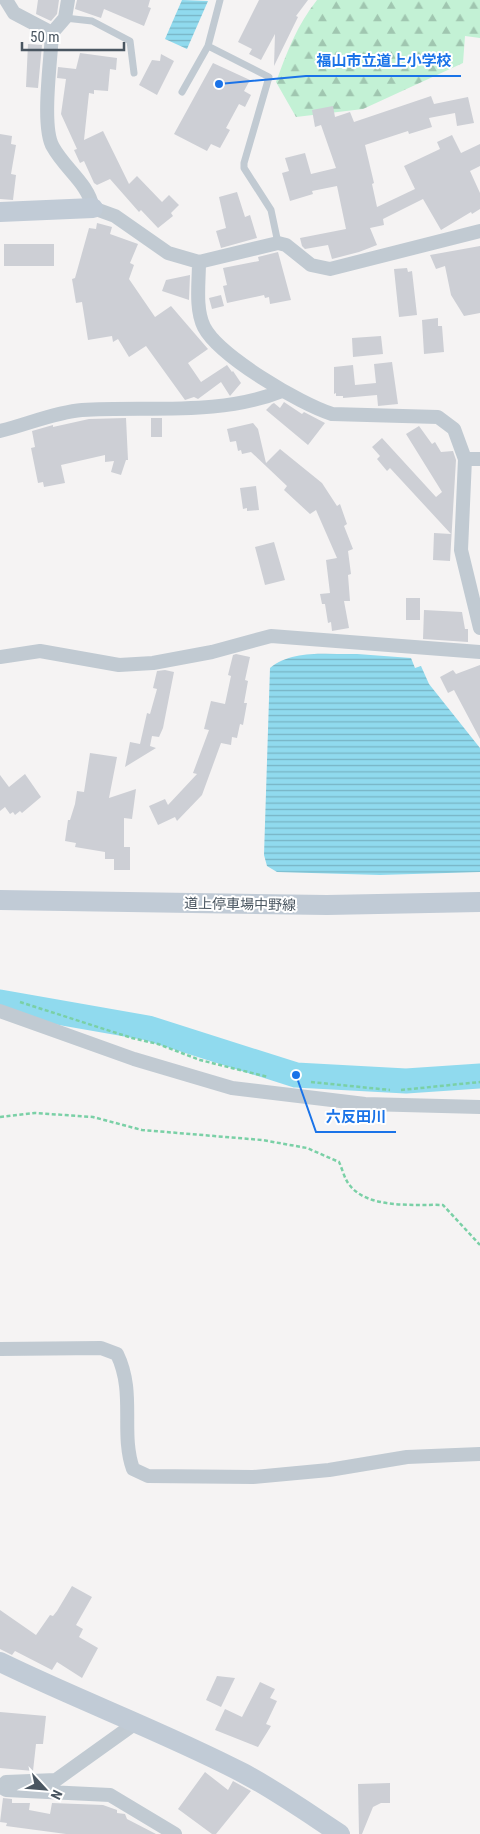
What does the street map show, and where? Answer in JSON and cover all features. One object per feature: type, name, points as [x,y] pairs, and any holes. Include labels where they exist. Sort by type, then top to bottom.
[{"type":"street","points":[[6,0],[14,13],[52,33]]},
{"type":"street","points":[[68,0],[65,18],[52,33],[47,130],[53,147],[91,196],[93,208]]},
{"type":"street","points":[[0,212],[93,208],[115,216],[168,253],[199,262],[278,243],[286,245],[311,265],[330,269],[480,231]]},
{"type":"street","points":[[199,262],[199,310],[203,326],[216,344],[282,391],[318,410],[332,414],[438,417],[454,429],[465,459],[461,550],[480,628]]},
{"type":"street","points":[[0,431],[79,410],[206,406],[256,400],[282,391]]},
{"type":"street","points":[[465,459],[480,459]]},
{"type":"street","points":[[0,657],[40,651],[120,665],[154,663],[212,652],[271,636],[480,652]]},
{"type":"street","name":"道上停車場中野線","points":[[0,900],[327,905],[480,902]]},
{"type":"street","points":[[0,1011],[134,1060],[232,1088],[365,1104],[480,1107]]},
{"type":"street","points":[[0,1349],[101,1348],[117,1354],[123,1366],[129,1399],[130,1459],[133,1469],[148,1476],[253,1477],[329,1470],[407,1457],[480,1454]]},
{"type":"street","points":[[0,1662],[137,1722],[249,1777],[279,1793],[340,1834]]},
{"type":"street","points":[[137,1722],[56,1780],[5,1782],[0,1786],[6,1790],[110,1795],[176,1834]]},
{"type":"lane","points":[[182,92],[208,46],[220,0]]},
{"type":"lane","points":[[65,18],[92,20],[130,41],[134,73]]},
{"type":"lane","points":[[208,46],[269,77],[244,168],[271,210],[278,243]]},
{"type":"path","points":[[19,1002],[132,1038],[158,1044],[200,1060],[273,1078]]},
{"type":"path","points":[[310,1082],[394,1091],[480,1082]]},
{"type":"path","points":[[0,1117],[35,1113],[93,1117],[142,1130],[262,1140],[307,1148],[339,1162],[348,1183],[359,1194],[372,1200],[390,1203],[443,1205],[480,1245]]},
{"type":"green space","points":[[317,0],[480,0],[480,38],[465,36],[463,63],[363,109],[296,117],[276,82],[298,29]]},
{"type":"water","points":[[182,0],[208,1],[187,49],[165,39]]},
{"type":"water","points":[[357,654],[411,658],[415,668],[421,666],[429,684],[480,748],[480,872],[380,875],[277,872],[267,866],[264,855],[270,668],[279,662],[300,655]]},
{"type":"building","points":[[38,0],[59,0],[57,14],[51,21],[36,14]]},
{"type":"building","points":[[77,0],[150,0],[148,7],[151,8],[144,26],[104,9],[101,18],[75,9]]},
{"type":"building","points":[[259,0],[308,0],[296,16],[298,17],[274,66],[275,34],[261,60],[249,54],[252,49],[238,42]]},
{"type":"building","points":[[28,44],[42,45],[38,88],[26,87]]},
{"type":"building","points":[[80,53],[117,58],[116,70],[110,69],[108,91],[94,90],[94,94],[89,93],[84,140],[103,131],[129,184],[137,176],[162,202],[169,195],[179,205],[171,213],[173,216],[158,228],[141,210],[139,212],[110,179],[97,185],[94,183],[84,161],[80,163],[74,150],[77,149],[61,114],[66,79],[57,78],[58,67],[76,69]]},
{"type":"building","points":[[161,54],[174,61],[157,95],[139,85],[152,60],[160,61]]},
{"type":"building","points":[[213,63],[250,80],[244,91],[251,95],[245,107],[239,104],[226,128],[230,130],[220,148],[211,144],[207,151],[174,134]]},
{"type":"building","points":[[431,96],[434,104],[468,97],[474,123],[457,126],[455,113],[429,118],[432,127],[409,134],[408,131],[365,145],[374,183],[372,184],[377,207],[415,189],[404,166],[440,149],[437,142],[452,135],[461,153],[480,144],[480,166],[470,171],[480,193],[480,209],[472,214],[471,212],[441,230],[423,199],[383,219],[384,225],[370,228],[377,245],[332,259],[328,245],[305,249],[300,238],[346,229],[337,186],[312,191],[313,194],[290,201],[282,173],[289,171],[285,158],[305,153],[311,174],[336,168],[321,125],[315,127],[312,110],[333,106],[335,117],[350,112],[354,122]]},
{"type":"building","points":[[0,134],[12,136],[11,144],[16,145],[11,174],[16,175],[13,200],[0,199]]},
{"type":"building","points":[[237,192],[245,217],[250,215],[257,238],[221,248],[216,231],[226,228],[219,197]]},
{"type":"building","points":[[97,223],[112,227],[110,234],[138,244],[130,263],[134,265],[129,279],[155,317],[171,306],[208,349],[188,363],[201,382],[227,365],[233,371],[241,383],[230,396],[221,382],[198,399],[194,397],[185,400],[146,346],[129,357],[118,339],[113,342],[112,336],[88,340],[82,302],[76,303],[72,279],[75,278],[89,228],[96,229]]},
{"type":"building","points":[[4,244],[54,244],[54,266],[4,266]]},
{"type":"building","points":[[480,246],[480,313],[464,316],[451,295],[445,266],[436,269],[430,255]]},
{"type":"building","points":[[278,252],[291,300],[270,304],[269,297],[265,298],[264,295],[227,303],[223,286],[227,285],[223,268],[259,261],[258,257]]},
{"type":"building","points":[[407,268],[408,272],[412,271],[417,315],[399,317],[394,269]]},
{"type":"building","points":[[190,275],[189,300],[162,291],[166,280]]},
{"type":"building","points":[[221,295],[224,306],[212,309],[209,298]]},
{"type":"building","points":[[438,318],[438,326],[442,326],[444,352],[424,354],[422,320]]},
{"type":"building","points":[[381,336],[383,354],[353,357],[352,338]]},
{"type":"building","points":[[392,362],[398,404],[378,406],[377,395],[343,398],[343,396],[336,396],[336,393],[334,394],[334,367],[353,365],[355,385],[376,383],[374,364]]},
{"type":"building","points":[[284,402],[302,414],[304,412],[325,423],[308,445],[266,410],[274,403],[280,408]]},
{"type":"building","points":[[126,418],[128,460],[126,460],[121,475],[111,472],[114,461],[105,462],[105,455],[61,465],[65,483],[44,487],[43,482],[38,483],[31,448],[35,447],[32,431],[53,425],[53,427],[89,419]]},
{"type":"building","points":[[151,418],[162,418],[162,437],[151,437]]},
{"type":"building","points":[[253,423],[258,429],[266,463],[280,449],[322,483],[337,506],[340,504],[347,524],[344,526],[353,549],[348,551],[351,574],[348,575],[350,601],[344,601],[349,628],[332,631],[331,622],[328,623],[325,604],[322,604],[320,594],[330,593],[326,560],[337,558],[316,510],[310,514],[284,490],[287,486],[251,452],[242,454],[241,450],[238,451],[236,441],[230,442],[227,429]]},
{"type":"building","points":[[419,426],[432,444],[435,442],[441,452],[453,451],[456,460],[450,561],[433,560],[434,533],[451,534],[390,468],[387,471],[377,459],[380,456],[372,447],[382,438],[436,497],[442,492],[406,434]]},
{"type":"building","points":[[256,486],[259,510],[247,511],[247,508],[243,509],[240,488]]},
{"type":"building","points":[[274,542],[285,580],[265,585],[255,547]]},
{"type":"building","points":[[406,598],[420,598],[420,620],[406,620]]},
{"type":"building","points":[[424,610],[462,612],[465,629],[468,629],[468,642],[423,639]]},
{"type":"building","points":[[233,655],[250,657],[245,680],[248,681],[243,725],[240,724],[237,738],[232,737],[231,745],[221,743],[202,795],[177,821],[175,817],[158,825],[149,806],[165,799],[168,805],[197,774],[193,773],[209,730],[204,729],[211,701],[225,704],[231,676],[228,675]]},
{"type":"building","points":[[480,665],[480,739],[454,690],[448,693],[440,677],[453,670],[456,674]]},
{"type":"building","points":[[157,671],[174,672],[163,728],[159,737],[152,736],[150,746],[156,748],[125,767],[130,742],[140,744],[147,713],[150,714],[157,689],[153,688]]},
{"type":"building","points":[[90,753],[117,757],[109,798],[136,789],[132,819],[124,818],[124,847],[130,847],[130,870],[114,870],[114,859],[105,859],[105,852],[75,847],[76,843],[65,841],[68,820],[70,820],[75,804],[77,791],[84,792]]},
{"type":"building","points":[[25,774],[41,797],[22,813],[20,811],[15,815],[13,812],[10,814],[5,807],[0,811],[0,775],[9,787]]},
{"type":"building","points":[[72,1586],[92,1597],[76,1625],[83,1629],[79,1637],[98,1648],[82,1678],[57,1662],[52,1670],[15,1651],[12,1655],[0,1649],[0,1610],[36,1635],[50,1615],[53,1616],[57,1611]]},
{"type":"building","points":[[217,1676],[235,1678],[221,1707],[206,1700]]},
{"type":"building","points":[[260,1682],[275,1689],[270,1698],[277,1701],[266,1724],[271,1726],[258,1747],[215,1730],[225,1709],[242,1717]]},
{"type":"building","points":[[0,1712],[46,1716],[43,1744],[36,1744],[33,1771],[0,1768]]},
{"type":"building","points":[[205,1772],[228,1790],[233,1781],[251,1791],[216,1834],[212,1834],[178,1809]]},
{"type":"building","points":[[390,1783],[390,1803],[381,1803],[373,1807],[362,1834],[359,1834],[358,1784]]},
{"type":"building","points":[[3,1798],[12,1799],[12,1803],[30,1803],[29,1810],[50,1814],[52,1803],[103,1805],[117,1810],[117,1813],[125,1814],[127,1819],[156,1834],[66,1834],[6,1826],[7,1823],[0,1822]]},
{"type":"waterway","points":[[0,1002],[148,1028],[296,1075],[406,1081],[480,1076]]},
{"type":"place","name":"福山市立道上小学校","points":[[219,84]]},
{"type":"place","name":"六反田川","points":[[296,1075]]}]
